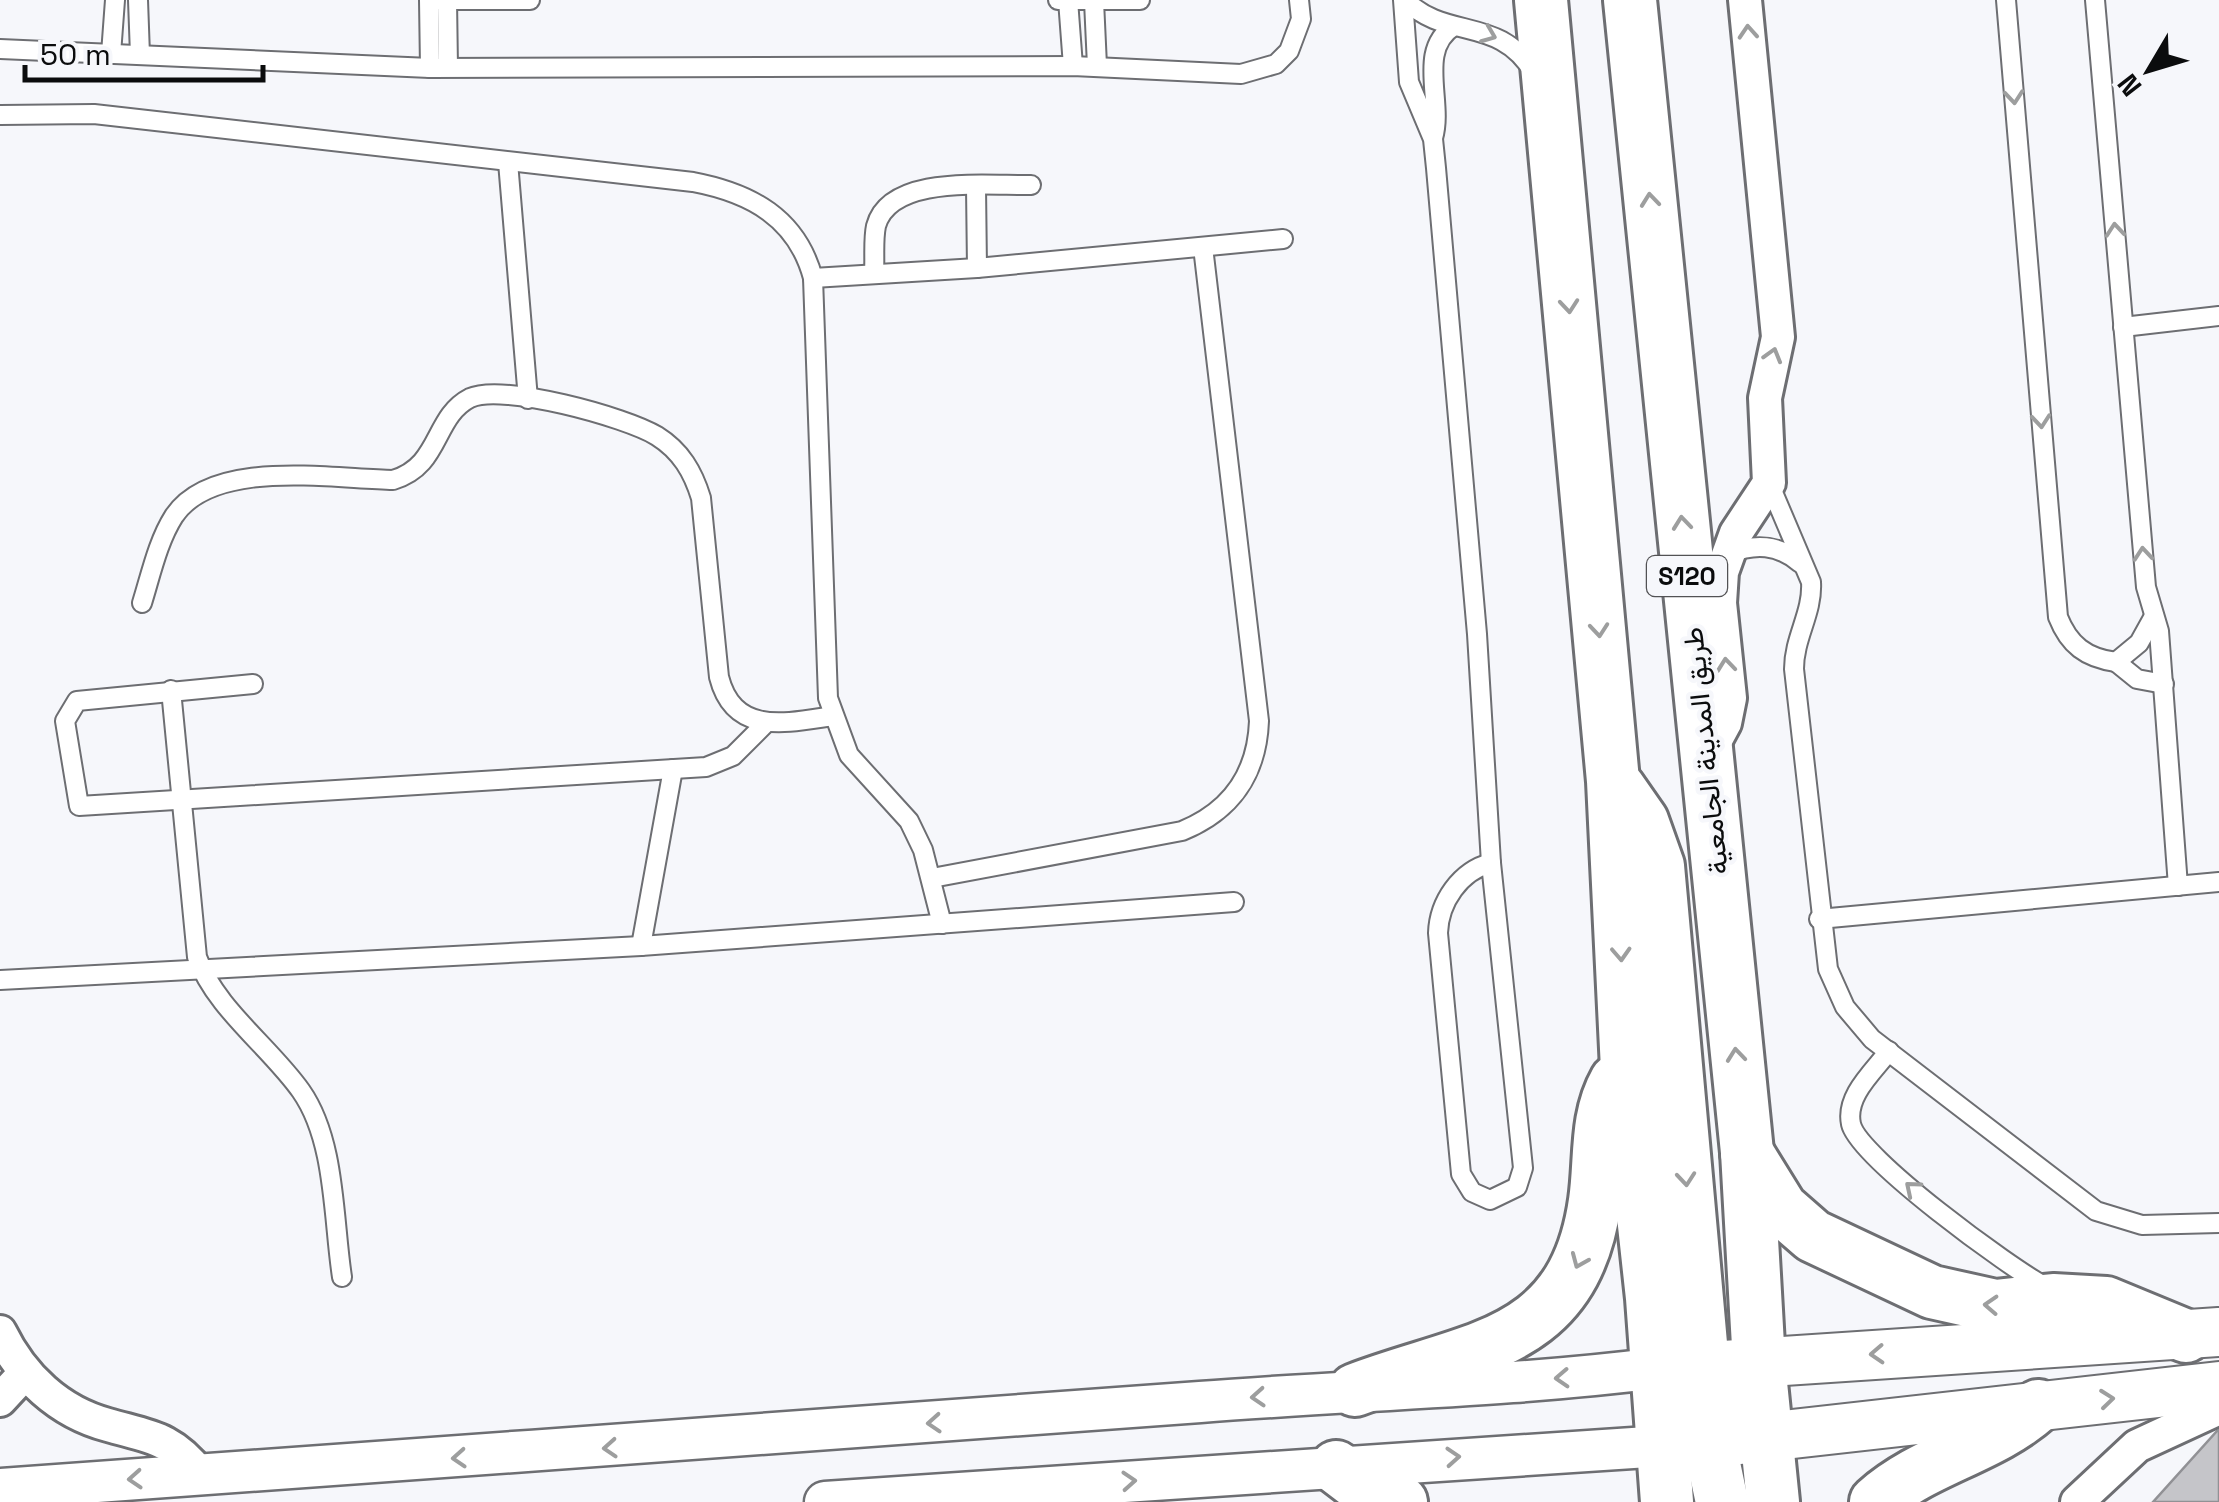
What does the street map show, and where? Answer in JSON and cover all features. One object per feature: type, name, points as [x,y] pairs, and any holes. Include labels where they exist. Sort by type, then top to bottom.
[{"type":"main road","points":[[1541,0],[1612,780],[1627,1069],[1681,1367],[1767,1438]]},
{"type":"main road","name":"طريق المدينة الجامعية","points":[[1630,0],[1746,1152],[1759,1363],[1773,1502]]},
{"type":"main road","points":[[1612,780],[1642,821],[1658,866],[1687,1444],[1667,1502]]},
{"type":"main road","points":[[1355,1390],[1484,1347],[1524,1328],[1557,1301],[1584,1252],[1596,1194],[1602,1113],[1627,1069]]},
{"type":"main road","points":[[1746,1152],[1768,1190],[1797,1223],[1830,1246],[1932,1292],[1974,1304],[2079,1300],[2133,1310],[2203,1334]]},
{"type":"main road","points":[[1681,1367],[2203,1334]]},
{"type":"main road","points":[[1687,1444],[2219,1386]]},
{"type":"main road","points":[[1876,1502],[1896,1484],[2001,1433],[2038,1406]]},
{"type":"main road","points":[[1687,1444],[1722,1502]]},
{"type":"main road","points":[[1336,1467],[1362,1488],[1401,1502]]},
{"type":"street","points":[[1705,756],[1720,735],[1728,711],[1720,603],[1727,554],[1770,483],[1764,398],[1778,322],[1746,0]]},
{"type":"street","points":[[0,1332],[25,1374],[60,1404],[85,1418],[164,1441],[200,1474]]},
{"type":"street","points":[[0,1490],[556,1452],[1355,1390],[1586,1377],[1681,1367]]},
{"type":"street","points":[[0,1400],[25,1374]]},
{"type":"street","points":[[2077,1502],[2137,1446],[2219,1408]]},
{"type":"street","points":[[825,1502],[1687,1444]]},
{"type":"lane","points":[[111,54],[115,0]]},
{"type":"lane","points":[[138,0],[140,56]]},
{"type":"lane","points":[[439,68],[429,0],[530,0]]},
{"type":"lane","points":[[439,68],[447,0]]},
{"type":"lane","points":[[1058,0],[1140,0]]},
{"type":"lane","points":[[1068,0],[1073,66]]},
{"type":"lane","points":[[0,50],[439,68],[1097,66],[1241,74],[1258,72],[1289,52],[1301,19],[1299,0]]},
{"type":"lane","points":[[1404,0],[1429,19],[1484,30],[1516,50],[1550,101]]},
{"type":"lane","points":[[1404,0],[1412,93],[1433,138]]},
{"type":"lane","points":[[2006,0],[2058,617],[2073,644],[2086,654],[2116,662],[2137,679],[2164,684]]},
{"type":"lane","points":[[2096,0],[2146,587],[2164,684],[2178,886]]},
{"type":"lane","points":[[1094,1],[1097,66]]},
{"type":"lane","points":[[1454,26],[1441,38],[1434,54],[1433,138],[1478,634],[1491,863],[1523,1168],[1518,1187],[1500,1199],[1490,1200],[1472,1192],[1462,1174],[1438,933],[1441,910],[1453,890],[1472,870],[1491,863]]},
{"type":"lane","points":[[0,115],[94,114],[728,189],[752,200],[790,230],[807,255],[814,278],[822,623],[833,716],[849,756],[910,821],[932,878],[942,924]]},
{"type":"lane","points":[[508,162],[528,399]]},
{"type":"lane","points":[[874,273],[876,229],[897,198],[920,189],[1031,184]]},
{"type":"lane","points":[[976,187],[977,268]]},
{"type":"lane","points":[[814,278],[977,268],[1283,239]]},
{"type":"lane","points":[[932,878],[1182,831],[1217,812],[1232,798],[1252,763],[1260,721],[1203,247]]},
{"type":"lane","points":[[2123,326],[2219,316]]},
{"type":"lane","points":[[142,602],[172,519],[208,486],[241,478],[393,480],[422,466],[454,411],[466,400],[494,393],[642,428],[674,449],[686,463],[701,498],[722,691],[739,713],[765,724],[833,716]]},
{"type":"lane","points":[[1770,483],[1805,567],[1812,598],[1794,649],[1794,669],[1819,919],[1835,989],[1858,1024],[1889,1052],[2096,1211],[2142,1225],[2218,1222]]},
{"type":"lane","points":[[1727,554],[1760,545],[1777,548],[1805,567]]},
{"type":"lane","points":[[2116,662],[2139,642],[2154,616]]},
{"type":"lane","points":[[253,684],[77,700],[65,720],[78,806],[673,770],[720,762],[765,724]]},
{"type":"lane","points":[[171,690],[201,968],[302,1093],[315,1116],[322,1139],[342,1277]]},
{"type":"lane","points":[[641,946],[673,770]]},
{"type":"lane","points":[[1819,919],[2219,882]]},
{"type":"lane","points":[[0,980],[641,946],[1234,902]]},
{"type":"lane","points":[[1889,1052],[1856,1094],[1850,1108],[1855,1136],[1930,1203],[2028,1278],[2079,1300]]},
{"type":"building","points":[[2217,1431],[2219,1502],[2153,1502]]}]
